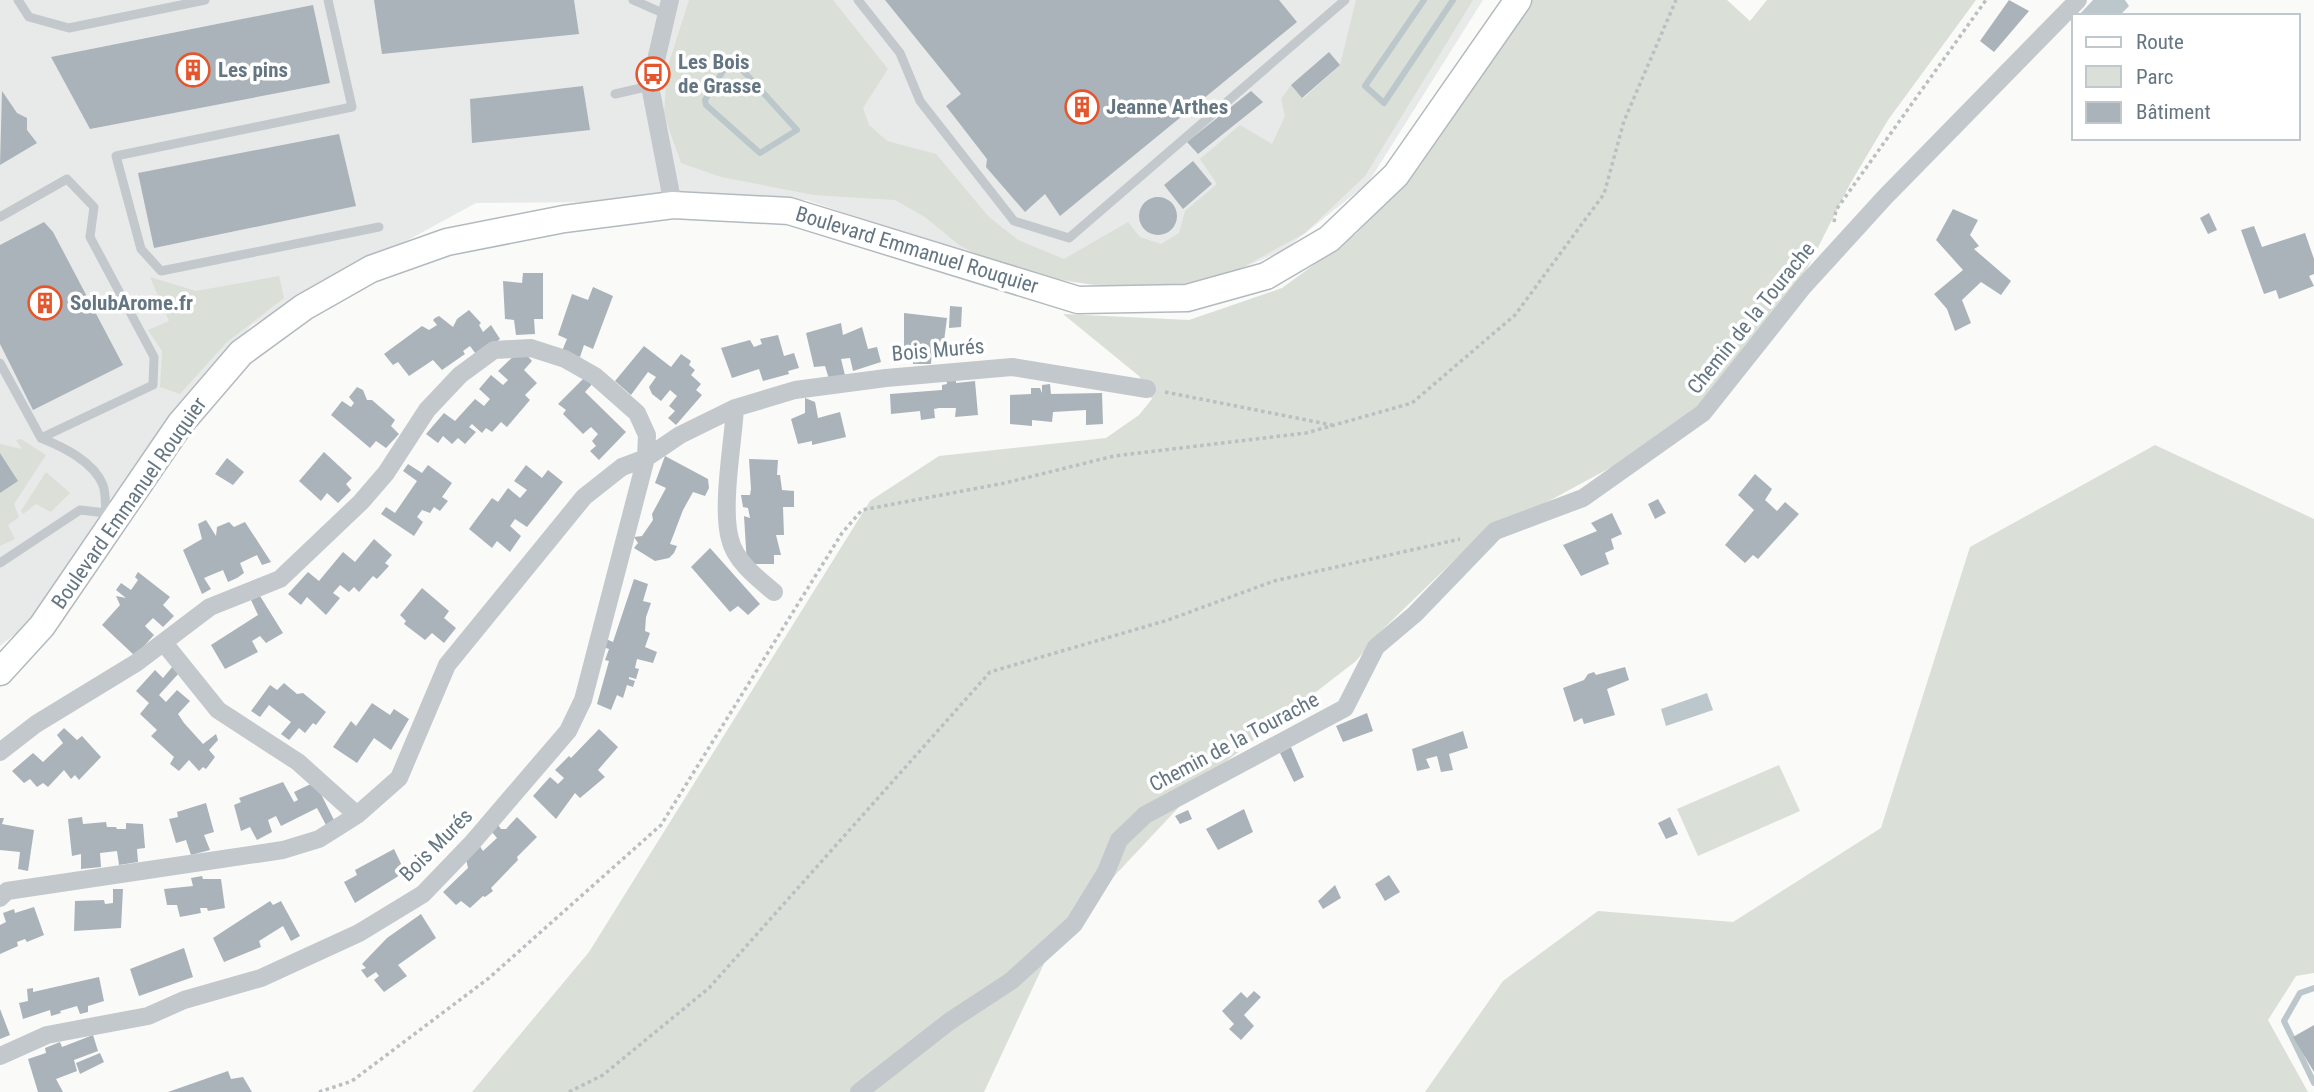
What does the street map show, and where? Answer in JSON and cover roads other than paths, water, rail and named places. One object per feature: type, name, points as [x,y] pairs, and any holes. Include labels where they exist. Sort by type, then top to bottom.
[{"type":"street","name":"Boulevard Emmanuel Rouquier","points":[[0,673],[42,626],[113,514],[180,424],[241,353],[304,307],[371,269],[460,240],[564,219],[673,205],[789,211],[1078,300],[1187,298],[1266,276],[1329,239],[1396,175],[1518,0]]},
{"type":"street","name":"Chemin de la Tourache","points":[[859,1092],[950,1021],[1011,981],[1074,924],[1106,872],[1119,841],[1146,815],[1345,708],[1376,647],[1415,614],[1495,531],[1583,498],[1703,413],[1803,287],[1876,206],[2078,0]]},
{"type":"street","points":[[667,7],[650,86],[673,205]]},
{"type":"street","name":"Bois Murés","points":[[0,752],[36,724],[164,643],[210,607],[280,579],[360,502],[386,473],[427,410],[460,375],[494,350],[516,346],[565,359],[595,376],[637,413],[647,435],[646,458],[583,700],[568,731],[472,843],[423,894],[359,933],[261,978],[184,1000],[148,1016],[47,1035],[0,1056]]},
{"type":"street","name":"Bois Murés","points":[[2,893],[284,850],[320,839],[357,815],[399,778],[447,665],[584,497],[622,467],[646,458],[680,435],[735,408],[795,390],[1012,367],[1147,389]]},
{"type":"street","points":[[735,408],[728,515],[730,540],[746,567],[774,592]]},
{"type":"street","points":[[164,643],[218,710],[298,762],[357,815]]},
{"type":"lane","points":[[18,0],[29,17],[69,28],[205,0]]},
{"type":"lane","points":[[328,0],[352,107],[116,156],[141,250],[161,271],[379,227]]},
{"type":"lane","points":[[633,0],[667,7]]},
{"type":"lane","points":[[858,0],[900,53],[920,101],[1014,221],[1069,239],[1345,0]]},
{"type":"lane","points":[[615,94],[650,86]]},
{"type":"lane","points":[[0,218],[66,179],[94,207],[90,237],[154,357],[153,385],[41,438]]},
{"type":"lane","points":[[0,363],[41,438],[70,450],[95,475],[103,485],[113,514],[80,510],[0,563]]},
{"type":"waterway","points":[[1424,0],[1365,86],[1384,103],[1453,0]]},
{"type":"waterway","points":[[728,63],[736,63],[797,130],[760,153],[706,105],[705,100],[728,63]]},
{"type":"waterway","points":[[2314,988],[2300,993],[2284,1021],[2314,1083]]},
{"type":"place","name":"Les pins","points":[[193,70]]},
{"type":"place","name":"Les Bois de Grasse","points":[[653,74]]},
{"type":"place","name":"Jeanne Arthes","points":[[1082,107]]},
{"type":"place","name":"SolubArome.fr","points":[[45,303]]}]
